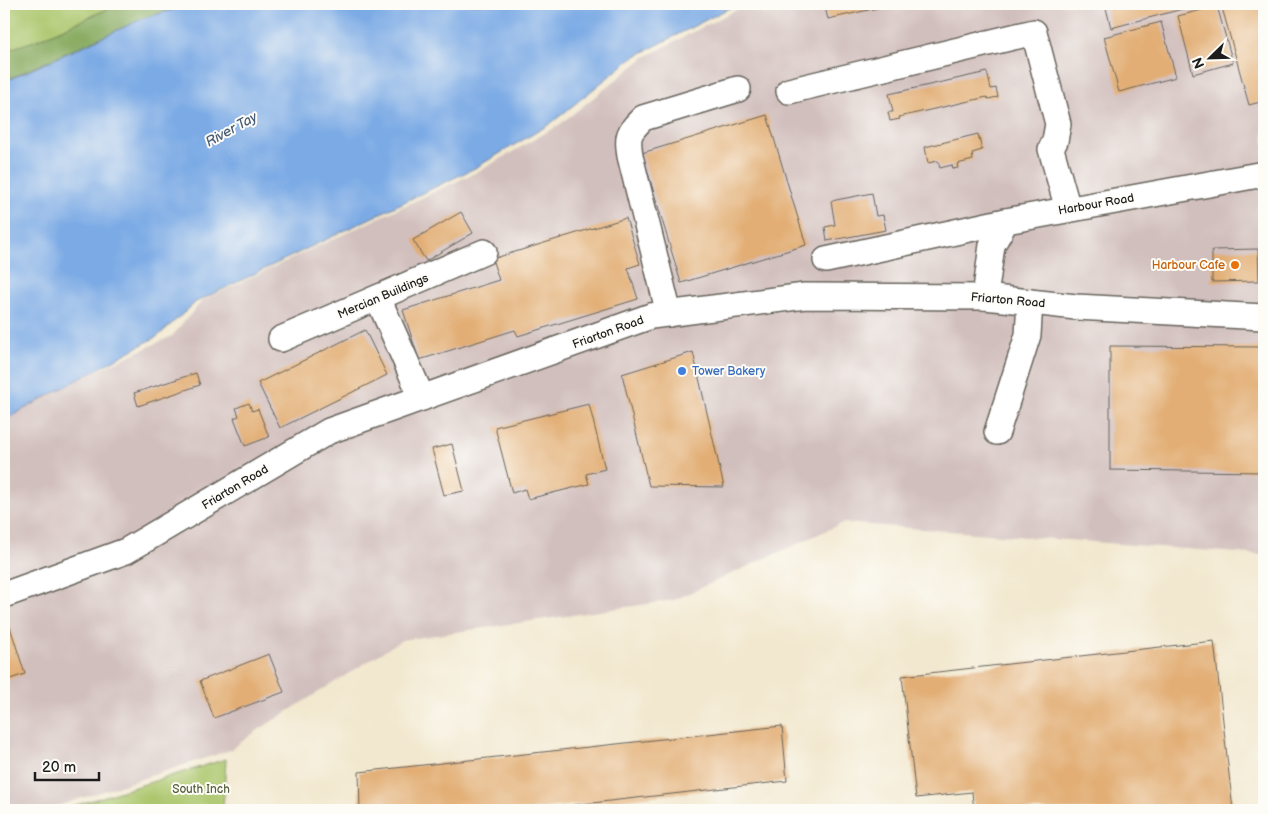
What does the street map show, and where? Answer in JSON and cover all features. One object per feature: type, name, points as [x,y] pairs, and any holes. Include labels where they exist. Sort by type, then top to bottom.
[{"type":"street","points":[[789,91],[1034,32],[1058,124],[1055,141],[1051,149],[1068,210]]},
{"type":"street","points":[[669,314],[630,156],[628,140],[631,130],[642,118],[738,89]]},
{"type":"street","name":"Harbour Road","points":[[826,260],[1006,221],[1264,174]]},
{"type":"street","points":[[985,297],[992,245],[1006,221]]},
{"type":"street","name":"Mercian Buildings","points":[[281,339],[484,252]]},
{"type":"street","name":"Friarton Road","points":[[4,595],[126,551],[329,431],[651,316],[805,296],[985,297],[1076,307],[1264,317]]},
{"type":"street","points":[[378,298],[422,398]]},
{"type":"street","points":[[997,432],[1028,335],[1030,302]]},
{"type":"shaded area","points":[[747,4],[1264,4],[1264,555],[843,523],[674,600],[402,640],[258,730],[230,750],[45,810],[4,810],[4,414],[172,336],[203,300],[483,169],[559,125],[645,57]]},
{"type":"green space","points":[[4,4],[119,4],[4,54]]},
{"type":"green space","points":[[119,4],[192,4],[144,18],[4,81],[4,51],[37,40]]},
{"type":"green space","name":"South Inch","points":[[226,759],[223,810],[60,810]]},
{"type":"water","name":"River Tay","points":[[192,4],[737,4],[632,58],[550,124],[475,168],[196,302],[158,336],[4,420],[4,82],[144,18]]},
{"type":"building","points":[[824,4],[890,4],[891,5],[828,19]]},
{"type":"building","points":[[1105,4],[1201,4],[1111,28]]},
{"type":"building","points":[[1221,4],[1264,4],[1264,101],[1249,105]]},
{"type":"building","points":[[1217,6],[1233,63],[1193,74],[1178,16]]},
{"type":"building","points":[[1161,22],[1176,77],[1119,92],[1104,37]]},
{"type":"building","points":[[987,72],[991,89],[996,88],[998,97],[988,99],[987,97],[899,117],[900,119],[890,121],[888,112],[893,112],[889,94]]},
{"type":"building","points":[[767,115],[806,245],[681,283],[642,153]]},
{"type":"building","points":[[978,134],[982,150],[972,153],[973,160],[957,164],[958,168],[953,169],[952,165],[940,168],[938,161],[928,163],[925,147]]},
{"type":"building","points":[[872,193],[876,216],[883,215],[886,230],[827,241],[825,227],[835,225],[831,201]]},
{"type":"building","points":[[461,212],[473,233],[426,261],[413,240]]},
{"type":"building","points":[[626,218],[640,264],[628,268],[638,299],[518,336],[515,330],[419,360],[403,310],[499,280],[492,259]]},
{"type":"building","name":"Harbour Cafe","points":[[1258,249],[1259,281],[1212,282],[1212,250]]},
{"type":"building","points":[[365,330],[387,375],[280,428],[258,383]]},
{"type":"building","points":[[1110,346],[1264,347],[1264,472],[1110,470]]},
{"type":"building","points":[[693,352],[724,487],[649,486],[622,374]]},
{"type":"building","points":[[196,373],[200,385],[138,406],[134,393]]},
{"type":"building","points":[[249,403],[252,411],[258,409],[269,437],[245,446],[234,418],[239,416],[236,408]]},
{"type":"building","points":[[589,404],[605,469],[586,474],[589,484],[528,499],[525,489],[512,493],[495,427]]},
{"type":"building","points":[[452,444],[464,491],[444,495],[432,449]]},
{"type":"building","points":[[9,624],[25,674],[4,681],[4,625]]},
{"type":"building","points":[[1214,641],[1233,810],[974,810],[972,792],[916,798],[902,676]]},
{"type":"building","points":[[269,654],[284,692],[214,718],[200,681]]},
{"type":"building","points":[[782,726],[787,781],[530,810],[360,810],[359,772]]},
{"type":"place","name":"Harbour Cafe","points":[[1235,265]]},
{"type":"place","name":"Tower Bakery","points":[[682,371]]}]
